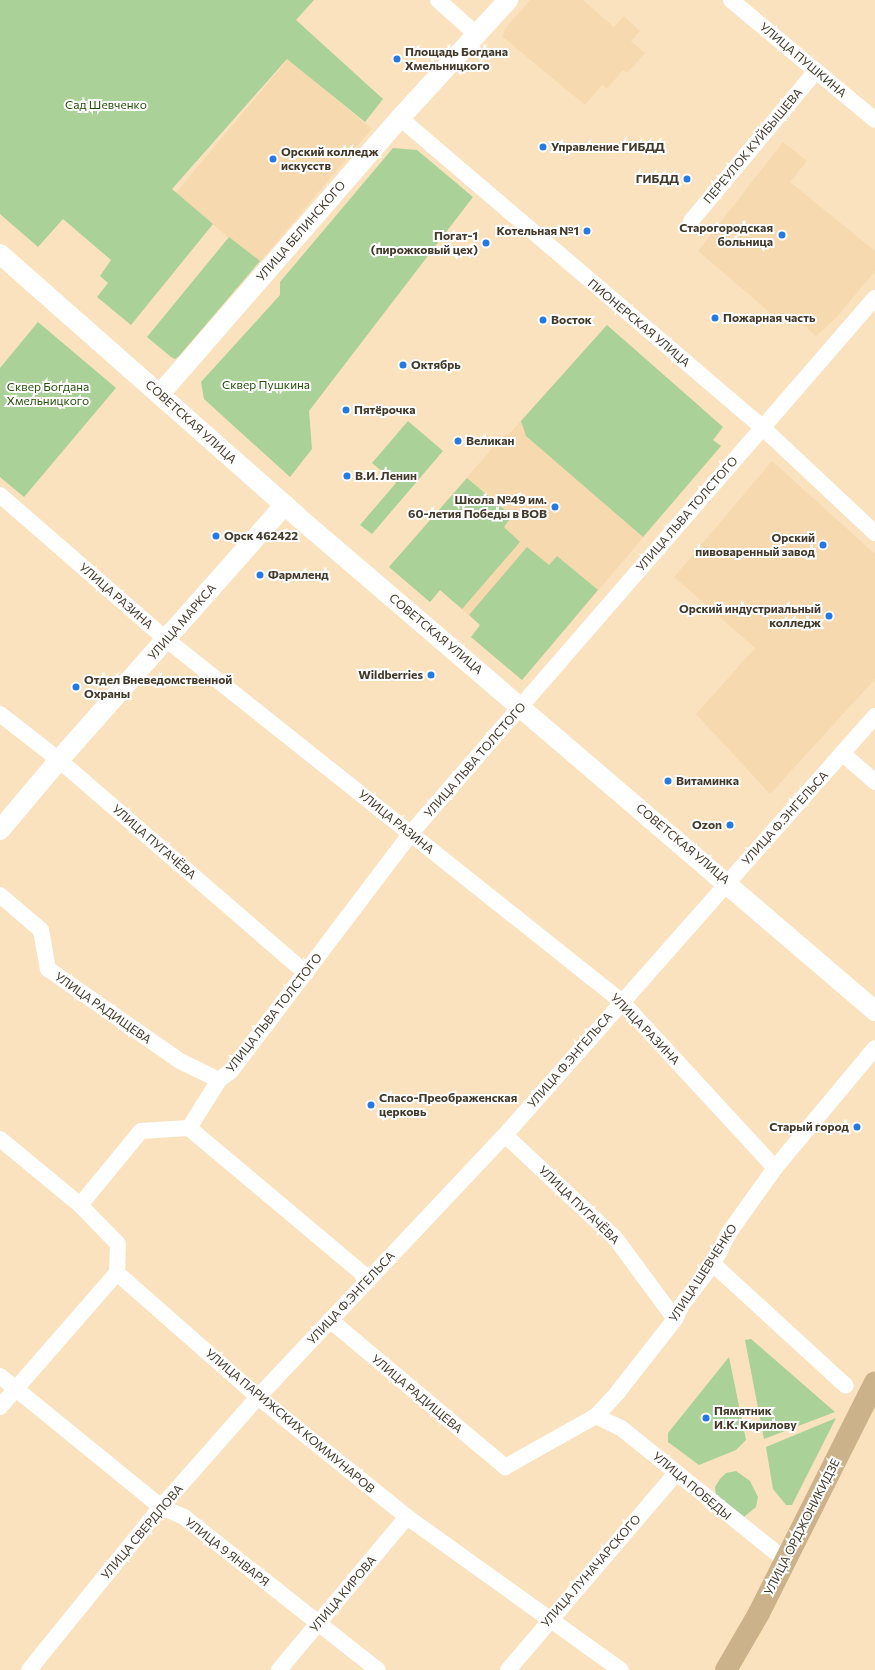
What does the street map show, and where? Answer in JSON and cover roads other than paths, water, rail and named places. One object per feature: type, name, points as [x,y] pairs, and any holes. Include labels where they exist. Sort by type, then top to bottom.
[{"type":"main road","name":"УЛИЦА ОРДЖОНИКИДЗЕ","points":[[726,1670],[759,1613],[875,1382]]},
{"type":"street","points":[[438,0],[477,35]]},
{"type":"street","name":"УЛИЦА БЕЛИНСКОГО","points":[[160,394],[400,118],[508,0]]},
{"type":"street","name":"УЛИЦА ПУШКИНА","points":[[732,0],[875,120]]},
{"type":"street","name":"ПЕРЕУЛОК КУЙБЫШЕВА","points":[[691,221],[816,71]]},
{"type":"street","name":"ПИОНЕРСКАЯ УЛИЦА","points":[[400,118],[762,427],[875,533]]},
{"type":"street","name":"СОВЕТСКАЯ УЛИЦА","points":[[0,254],[285,505],[728,883],[875,1011]]},
{"type":"street","name":"УЛИЦА ЛЬВА ТОЛСТОГО","points":[[189,1128],[219,1080],[231,1071],[411,833],[875,298]]},
{"type":"street","name":"УЛИЦА РАЗИНА","points":[[0,495],[166,640],[621,1001],[775,1168]]},
{"type":"street","name":"УЛИЦА МАРКСА","points":[[0,830],[59,760],[285,505]]},
{"type":"street","name":"УЛИЦА ПУГАЧЁВА","points":[[0,714],[59,760],[306,973]]},
{"type":"street","name":"УЛИЦА Ф.ЭНГЕЛЬСА","points":[[258,1397],[505,1135],[621,1001],[728,883],[875,716]]},
{"type":"street","points":[[842,753],[875,782]]},
{"type":"street","name":"УЛИЦА РАДИЩЕВА","points":[[0,896],[42,930],[48,970],[180,1061],[219,1080]]},
{"type":"street","name":"УЛИЦА ШЕВЧЕНКО","points":[[505,1468],[596,1416],[675,1319],[681,1306],[712,1264],[728,1234],[775,1168],[875,1048]]},
{"type":"street","points":[[80,1205],[141,1131],[189,1128],[369,1279]]},
{"type":"street","name":"УЛИЦА ПУГАЧЁВА","points":[[505,1135],[616,1239],[675,1319]]},
{"type":"street","points":[[0,1139],[80,1205],[118,1244],[117,1273],[14,1389],[0,1407]]},
{"type":"street","points":[[712,1264],[846,1386]]},
{"type":"street","name":"УЛИЦА ПАРИЖСКИХ КОММУНАРОВ","points":[[117,1273],[258,1397],[407,1517],[621,1670]]},
{"type":"street","name":"УЛИЦА РАДИЩЕВА","points":[[330,1320],[505,1468]]},
{"type":"street","name":"УЛИЦА 9 ЯНВАРЯ","points":[[0,1376],[14,1389],[161,1507],[184,1517],[378,1670]]},
{"type":"street","name":"УЛИЦА СВЕРДЛОВА","points":[[29,1670],[161,1507],[258,1397]]},
{"type":"street","name":"УЛИЦА ПОБЕДЫ","points":[[596,1416],[621,1428],[785,1560]]},
{"type":"street","name":"УЛИЦА ЛУНАЧАРСКОГО","points":[[508,1670],[550,1618],[676,1473]]},
{"type":"street","name":"УЛИЦА КИРОВА","points":[[279,1670],[407,1517]]},
{"type":"place","name":"Площадь Богдана Хмельницкого","points":[[397,59]]},
{"type":"place","name":"Управление ГИБДД","points":[[543,147]]},
{"type":"place","name":"Орский колледж искусств","points":[[273,159]]},
{"type":"place","name":"ГИБДД","points":[[687,179]]},
{"type":"place","name":"Котельная №1","points":[[587,231]]},
{"type":"place","name":"Старогородская больница","points":[[782,235]]},
{"type":"place","name":"Погат-1 (пирожковый цех)","points":[[486,243]]},
{"type":"place","name":"Пожарная часть","points":[[715,318]]},
{"type":"place","name":"Восток","points":[[543,320]]},
{"type":"place","name":"Октябрь","points":[[403,365]]},
{"type":"place","name":"Пятёрочка","points":[[346,410]]},
{"type":"place","name":"Великан","points":[[458,441]]},
{"type":"place","name":"В.И. Ленин","points":[[347,476]]},
{"type":"place","name":"Школа №49 им. 60-летия Победы в ВОВ","points":[[555,507]]},
{"type":"place","name":"Орск 462422","points":[[216,536]]},
{"type":"place","name":"Орский пивоваренный завод","points":[[823,545]]},
{"type":"place","name":"Фармленд","points":[[260,575]]},
{"type":"place","name":"Орский индустриальный колледж","points":[[829,616]]},
{"type":"place","name":"Wildberries","points":[[431,675]]},
{"type":"place","name":"Отдел Вневедомственной Охраны","points":[[76,687]]},
{"type":"place","name":"Витаминка","points":[[668,781]]},
{"type":"place","name":"Ozon","points":[[730,825]]},
{"type":"place","name":"Спасо-Преображенская церковь","points":[[371,1105]]},
{"type":"place","name":"Старый город","points":[[857,1127]]},
{"type":"place","name":"Пямятник И.К. Кирилову","points":[[706,1418]]},
{"type":"park label","name":"Сад Шевченко","points":[[106,105]]},
{"type":"park label","name":"Сквер Пушкина","points":[[266,385]]},
{"type":"park label","name":"Сквер Богдана Хмельницкого","points":[[48,394]]}]
